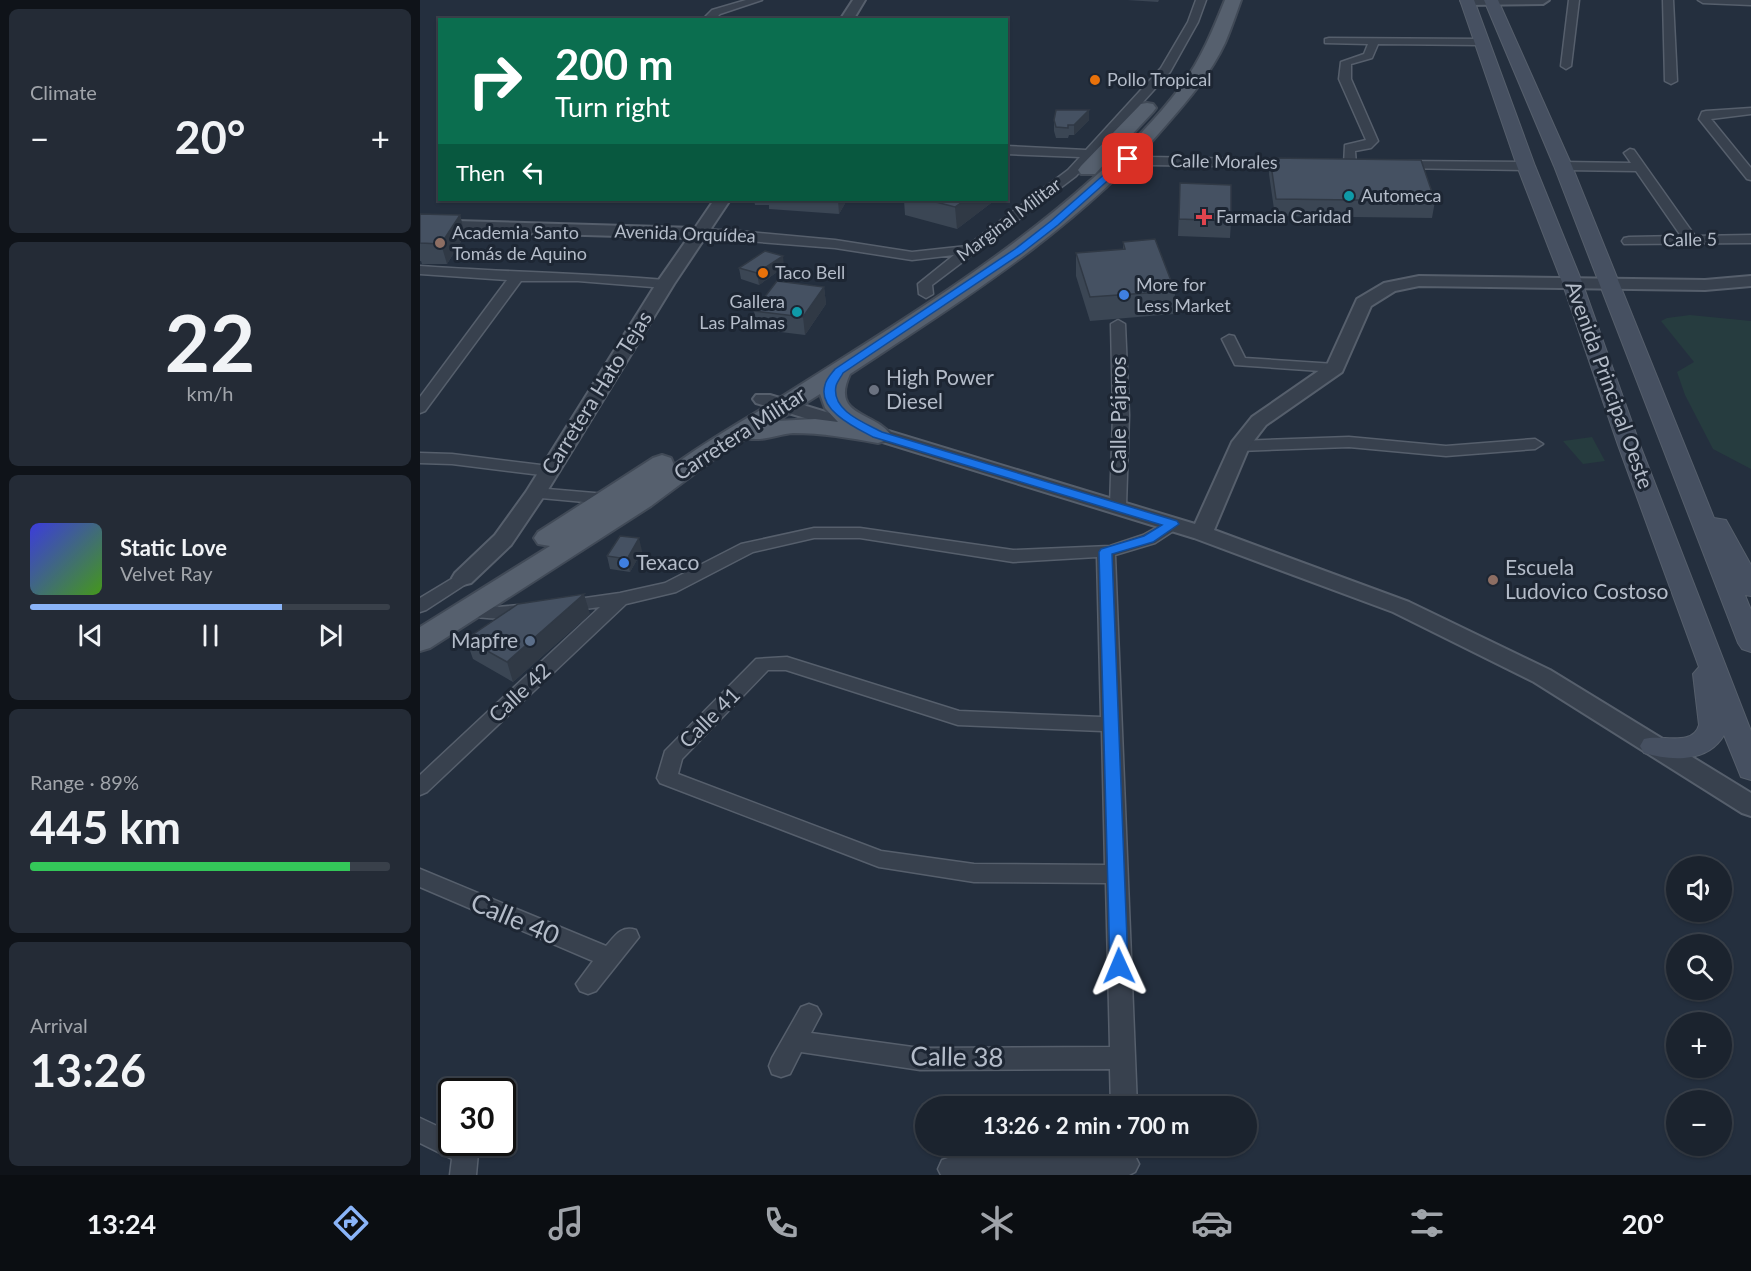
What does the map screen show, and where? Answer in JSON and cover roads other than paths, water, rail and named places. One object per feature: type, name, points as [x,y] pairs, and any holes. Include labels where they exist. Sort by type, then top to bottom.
[{"type":"main road","name":"Carretera Militar","points":[[420,641],[642,500],[928,287],[1003,244],[1070,188],[1097,155],[1188,63],[1201,42],[1218,0]]},
{"type":"main road","name":"Carretera Militar","points":[[420,623],[606,499],[773,402],[839,371],[1018,251],[1055,223],[1128,159],[1189,88],[1216,44],[1233,0]]},
{"type":"main road","name":"Avenida Principal Oeste","points":[[1467,1],[1526,166],[1572,282],[1629,445],[1751,769]]},
{"type":"main road","name":"Avenida Principal Oeste","points":[[1491,1],[1563,166],[1751,643]]},
{"type":"main road","points":[[839,371],[830,386],[831,400],[843,415],[878,435]]},
{"type":"main road","points":[[720,443],[752,432],[789,426],[815,426],[878,435]]},
{"type":"main road","points":[[1690,488],[1723,532],[1751,588]]},
{"type":"main road","points":[[1654,746],[1689,748],[1700,745],[1712,732],[1705,643]]},
{"type":"street","points":[[709,18],[716,12],[757,0]]},
{"type":"street","points":[[847,18],[859,0]]},
{"type":"street","name":"Marginal Militar","points":[[928,287],[969,250],[1097,155],[1166,70],[1193,22],[1201,0]]},
{"type":"street","points":[[1467,1],[1543,0]]},
{"type":"street","points":[[1566,66],[1574,0]]},
{"type":"street","points":[[1668,0],[1671,81]]},
{"type":"street","points":[[1703,0],[1751,2]]},
{"type":"street","points":[[1329,41],[1482,42]]},
{"type":"street","points":[[1350,165],[1348,148],[1367,145],[1372,141],[1345,80],[1346,62],[1368,56],[1374,42]]},
{"type":"street","points":[[1751,111],[1717,112],[1706,114],[1705,119],[1751,176]]},
{"type":"street","name":"Calle Morales","points":[[1008,150],[1128,159],[1303,164]]},
{"type":"street","points":[[1051,152],[1065,158],[1070,164],[1072,173]]},
{"type":"street","points":[[1630,153],[1690,239]]},
{"type":"street","points":[[1383,165],[1526,166]]},
{"type":"street","points":[[1563,166],[1639,167]]},
{"type":"street","name":"Carretera Hato Tejas","points":[[463,578],[503,540],[536,493],[665,284],[721,201]]},
{"type":"street","name":"Avenida Orquídea","points":[[420,225],[738,235],[835,244],[912,256],[969,250]]},
{"type":"street","name":"Calle 5","points":[[1629,241],[1751,239]]},
{"type":"street","points":[[912,256],[928,269],[928,287]]},
{"type":"street","points":[[420,270],[517,277],[578,277],[665,284]]},
{"type":"street","points":[[420,408],[517,277]]},
{"type":"street","points":[[1203,533],[1239,446],[1259,421],[1335,368],[1363,303],[1390,287],[1419,281],[1705,285],[1751,281]]},
{"type":"street","name":"Calle Pájaros","points":[[1118,324],[1121,415],[1118,506]]},
{"type":"street","points":[[1229,339],[1240,362],[1335,368]]},
{"type":"street","points":[[773,402],[1203,533],[1401,607],[1542,676],[1751,806]]},
{"type":"street","points":[[1239,446],[1339,442],[1378,443],[1446,451],[1535,444]]},
{"type":"street","points":[[420,458],[452,459],[549,471]]},
{"type":"street","points":[[536,493],[606,499]]},
{"type":"street","points":[[469,610],[498,613],[620,599],[670,588],[747,548],[814,533],[860,533],[1013,556],[1106,552],[1149,539],[1172,524]]},
{"type":"street","points":[[1106,552],[1124,1096]]},
{"type":"street","points":[[420,606],[463,578]]},
{"type":"street","name":"Calle 42","points":[[420,787],[620,599]]},
{"type":"street","name":"Calle 41","points":[[1113,724],[958,718],[788,663],[763,664],[672,756],[667,778],[879,859],[974,873],[1117,874]]},
{"type":"street","name":"Calle 40","points":[[420,879],[610,958]]},
{"type":"street","points":[[588,984],[628,937]]},
{"type":"street","points":[[781,1066],[809,1014]]},
{"type":"street","name":"Calle 38","points":[[794,1041],[920,1059],[1122,1058]]},
{"type":"street","points":[[420,1130],[465,1153],[463,1175]]},
{"type":"street","points":[[951,1169],[1126,1162]]},
{"type":"place","name":"Pollo Tropical","points":[[1095,80]]},
{"type":"place","name":"Automeca","points":[[1349,196]]},
{"type":"place","name":"Farmacia Caridad","points":[[1204,217]]},
{"type":"place","name":"Academia Santo Tomás de Aquino","points":[[440,243]]},
{"type":"place","name":"Taco Bell","points":[[763,273]]},
{"type":"place","name":"More for Less Market","points":[[1124,295]]},
{"type":"place","name":"Gallera Las Palmas","points":[[797,312]]},
{"type":"place","name":"High Power Diesel","points":[[874,390]]},
{"type":"place","name":"Texaco","points":[[624,563]]},
{"type":"place","name":"Escuela Ludovico Costoso","points":[[1493,580]]},
{"type":"place","name":"Mapfre","points":[[530,641]]}]
